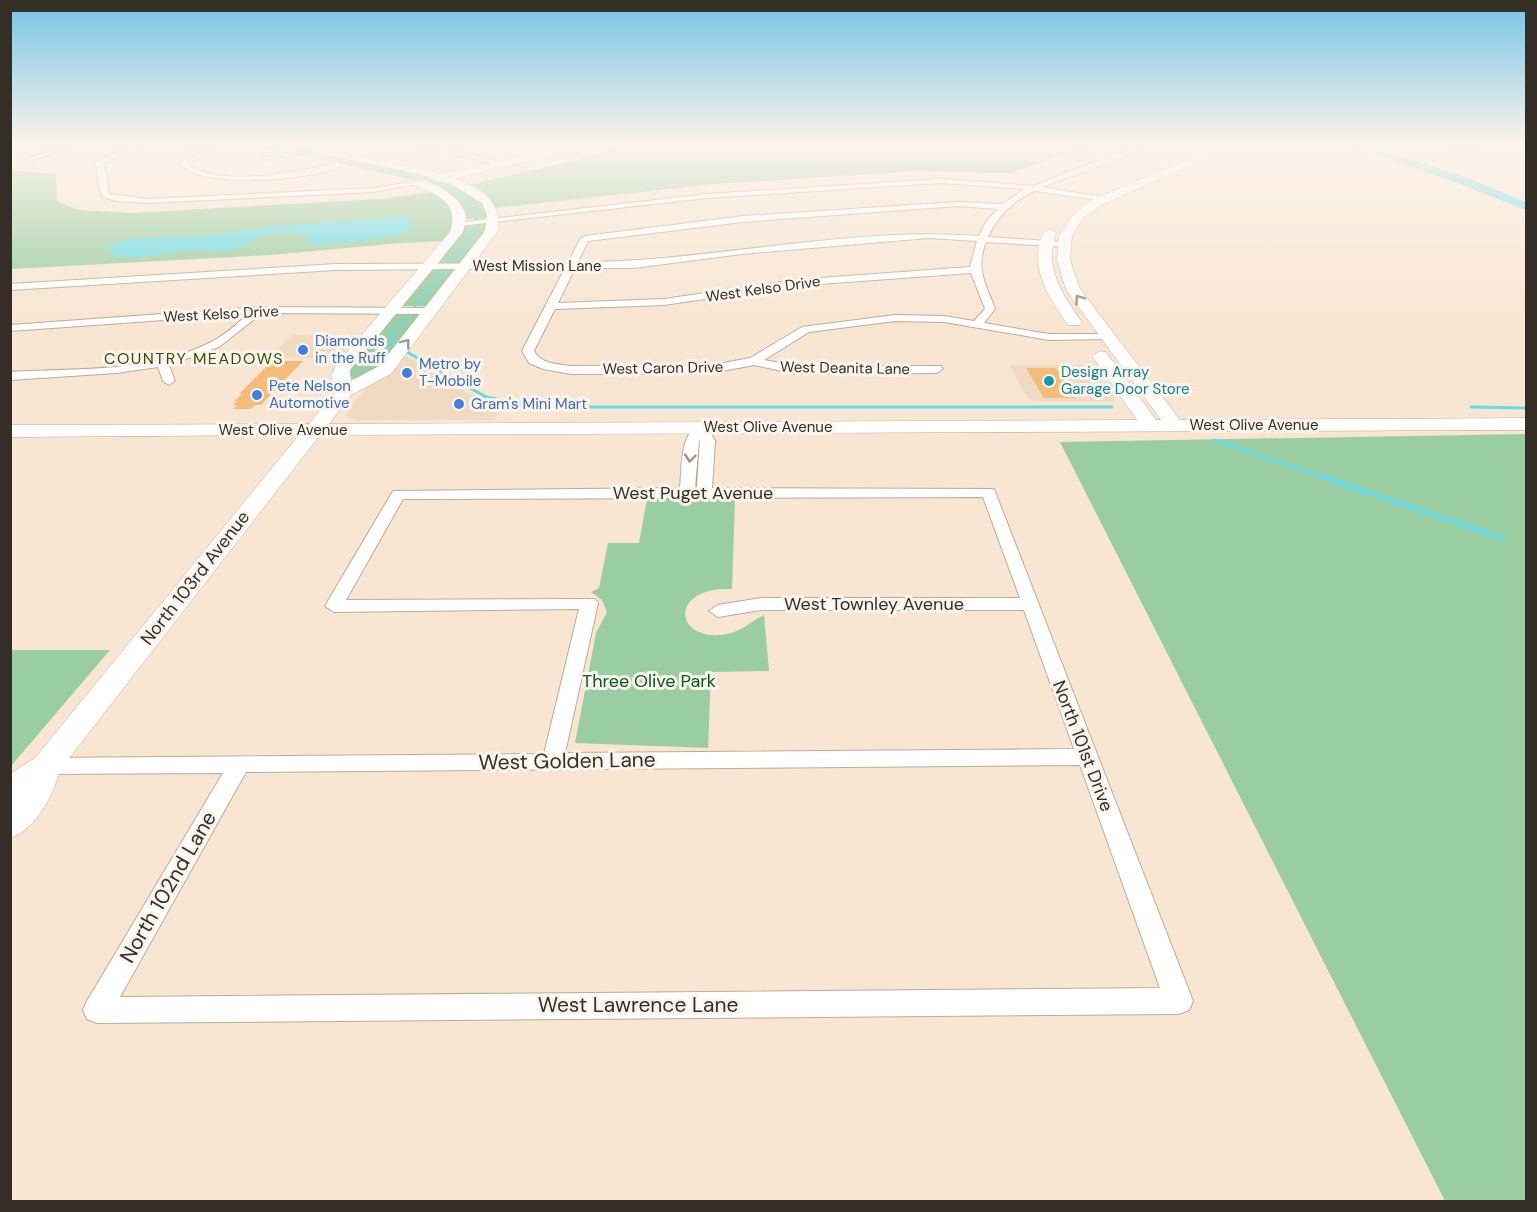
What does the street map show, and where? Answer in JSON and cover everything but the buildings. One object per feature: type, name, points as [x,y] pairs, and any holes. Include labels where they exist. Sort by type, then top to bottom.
[{"type":"main road","points":[[345,391],[340,376],[342,369],[452,241],[460,223],[459,211],[451,202]]},
{"type":"main road","points":[[485,202],[492,211],[494,221]]},
{"type":"main road","points":[[1069,208],[1079,202]]},
{"type":"main road","points":[[1100,202],[1075,220],[1062,245],[1061,257],[1066,276],[1073,290],[1106,337],[1175,426]]},
{"type":"main road","name":"North 103rd Avenue","points":[[10,791],[46,766],[345,391],[385,370],[488,238],[494,221]]},
{"type":"main road","points":[[1056,222],[1046,243],[1044,264],[1052,288],[1151,426]]},
{"type":"main road","name":"West Olive Avenue","points":[[10,431],[1527,424]]},
{"type":"main road","name":"North 103rd Avenue","points":[[10,825],[38,791],[46,766]]},
{"type":"street","points":[[460,223],[654,202]]},
{"type":"street","points":[[978,323],[990,309],[975,270],[982,237],[994,216],[1013,202]]},
{"type":"street","points":[[551,306],[585,239],[754,218],[958,204],[1004,207]]},
{"type":"street","name":"West Mission Lane","points":[[10,287],[336,267],[570,266],[655,263],[742,251],[930,235],[982,237],[1062,245]]},
{"type":"street","name":"West Kelso Drive","points":[[551,306],[664,302],[793,283],[975,270]]},
{"type":"street","points":[[664,302],[673,317]]},
{"type":"street","name":"West Caron Drive","points":[[551,306],[529,345],[528,351],[533,360],[547,366],[572,370],[690,370],[734,367],[754,361],[799,331],[831,324],[913,317],[978,323],[1040,336],[1106,337]]},
{"type":"street","points":[[10,376],[162,362],[217,344],[259,310]]},
{"type":"street","name":"West Kelso Drive","points":[[10,328],[259,310],[431,311]]},
{"type":"street","name":"West Deanita Lane","points":[[754,361],[796,370],[937,369]]},
{"type":"street","points":[[162,362],[169,381]]},
{"type":"street","points":[[687,493],[692,441],[702,428],[708,441],[704,493]]},
{"type":"street","name":"West Puget Avenue","points":[[554,760],[588,603],[334,606],[398,494],[989,492]]},
{"type":"street","name":"North 101st Drive","points":[[989,492],[1179,1001]]},
{"type":"street","name":"West Townley Avenue","points":[[718,611],[761,604],[1030,603]]},
{"type":"street","name":"West Golden Lane","points":[[46,766],[1088,757]]},
{"type":"street","name":"North 102nd Lane","points":[[97,1010],[239,765]]},
{"type":"street","name":"West Lawrence Lane","points":[[97,1010],[1179,1001]]},
{"type":"shaded area","points":[[292,335],[365,336],[345,358],[269,358]]},
{"type":"shaded area","points":[[403,354],[471,395],[499,406],[495,420],[357,420],[347,417],[347,412],[368,386]]},
{"type":"shaded area","points":[[1010,365],[1090,365],[1116,401],[1034,401],[1026,397]]},
{"type":"green space","points":[[10,202],[58,202],[78,210],[130,213],[335,202],[446,202],[456,216],[446,241],[270,255],[11,269]]},
{"type":"green space","points":[[448,202],[483,202],[490,218],[465,219]]},
{"type":"green space","points":[[490,202],[554,202],[495,208]]},
{"type":"green space","points":[[490,224],[463,263],[439,263],[464,226]]},
{"type":"green space","points":[[456,269],[430,306],[402,306],[432,270]]},
{"type":"green space","points":[[395,315],[422,315],[392,357],[382,366],[372,374],[361,378],[350,378],[349,367]]},
{"type":"green space","points":[[1526,434],[1526,1201],[1445,1201],[1060,442]]},
{"type":"green space","name":"Three Olive Park","points":[[647,499],[735,499],[732,589],[711,590],[696,596],[688,605],[685,614],[688,623],[696,631],[709,635],[733,633],[764,615],[769,671],[711,672],[708,748],[575,743],[596,633],[607,612],[602,600],[591,592],[599,588],[608,543],[639,543]]},
{"type":"green space","points":[[10,650],[110,650],[11,766]]},
{"type":"water","points":[[405,217],[413,220],[410,224],[414,229],[382,238],[350,242],[313,244],[300,234],[283,233],[260,236],[226,250],[186,250],[121,257],[106,249],[122,241],[143,238],[217,235],[268,227]]},
{"type":"waterway","points":[[391,337],[471,237],[476,220],[475,211],[468,202]]},
{"type":"waterway","points":[[1515,202],[1526,206]]},
{"type":"waterway","points":[[391,336],[390,342],[396,348]]},
{"type":"waterway","points":[[407,352],[486,397],[538,407],[1112,407]]},
{"type":"waterway","points":[[1471,407],[1526,408]]},
{"type":"waterway","points":[[1214,440],[1326,478]]},
{"type":"waterway","points":[[1322,477],[1502,538]]},
{"type":"place","name":"Diamonds in the Ruff","points":[[303,350]]},
{"type":"place","name":"Metro by T-Mobile","points":[[407,373]]},
{"type":"place","name":"Design Array Garage Door Store","points":[[1049,381]]},
{"type":"place","name":"Pete Nelson Automotive","points":[[257,395]]},
{"type":"place","name":"Gram's Mini Mart","points":[[459,404]]},
{"type":"district","name":"COUNTRY MEADOWS","points":[[194,358]]}]
